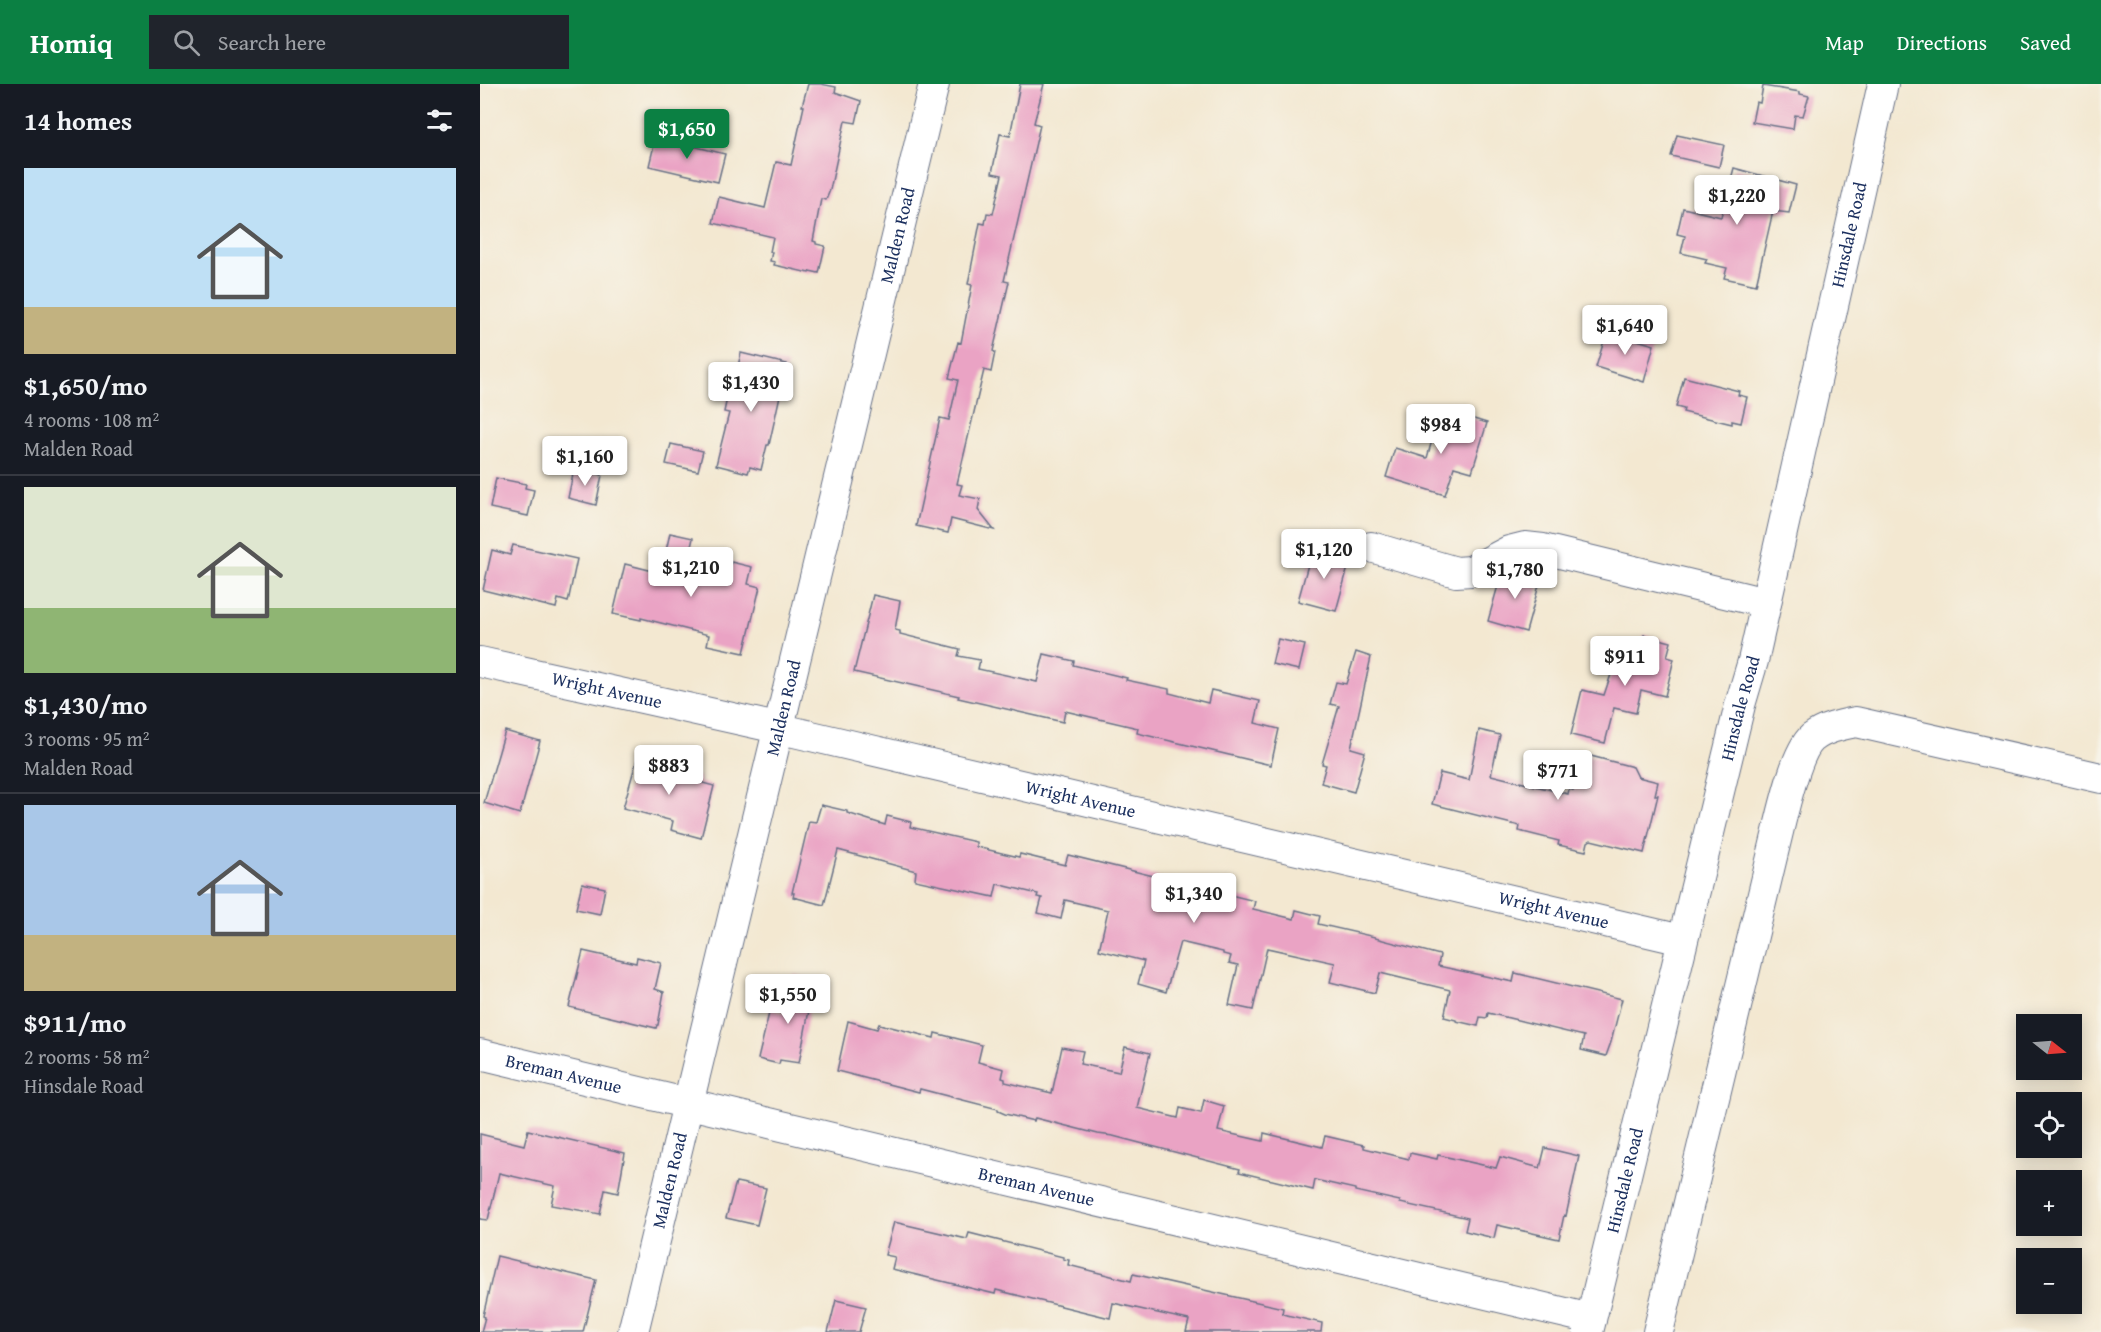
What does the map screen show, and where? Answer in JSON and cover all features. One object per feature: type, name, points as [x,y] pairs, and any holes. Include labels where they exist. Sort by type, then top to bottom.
[{"type":"street","name":"Malden Road","points":[[633,1332],[686,1104],[934,84]]},
{"type":"street","name":"Hinsdale Road","points":[[1590,1325],[1766,603],[1884,84]]},
{"type":"street","points":[[1371,547],[1456,572],[1471,571],[1509,551],[1525,547],[1543,549],[1766,603]]},
{"type":"street","name":"Wright Avenue","points":[[480,662],[777,728],[1682,940]]},
{"type":"street","points":[[1658,1332],[1776,840],[1798,759],[1811,739],[1836,726],[1856,722],[2101,778]]},
{"type":"street","name":"Breman Avenue","points":[[480,1054],[1590,1325]]},
{"type":"building","points":[[808,84],[836,87],[835,92],[861,101],[856,123],[845,121],[830,190],[826,200],[821,199],[813,241],[825,246],[819,273],[774,265],[775,262],[770,261],[773,237],[713,223],[719,197],[765,208],[776,162],[791,165]]},
{"type":"building","points":[[1020,84],[1044,84],[1034,123],[1040,125],[1004,281],[1009,282],[993,351],[995,352],[991,372],[984,370],[957,484],[962,485],[959,495],[980,499],[978,510],[994,530],[951,519],[948,533],[916,526],[940,418],[949,420],[958,380],[949,378],[958,342],[961,343],[972,285],[968,284],[980,223],[985,224],[987,213],[993,214],[1002,175],[992,173],[1000,134],[1010,136]]},
{"type":"building","points":[[1763,86],[1800,92],[1800,94],[1809,96],[1803,116],[1795,115],[1793,129],[1752,122],[1756,102],[1760,103]]},
{"type":"building","points":[[1677,135],[1724,145],[1719,167],[1671,156]]},
{"type":"building","points":[[656,137],[725,154],[718,182],[649,166]]},
{"type":"building","points":[[1734,168],[1796,185],[1789,213],[1773,211],[1756,285],[1724,278],[1727,268],[1705,263],[1707,259],[1681,253],[1685,236],[1677,234],[1683,208],[1721,217]]},
{"type":"building","points":[[1607,331],[1654,345],[1644,382],[1596,367]]},
{"type":"building","points":[[741,353],[787,364],[769,445],[767,445],[761,470],[750,467],[748,473],[716,465],[729,413],[724,412],[731,379],[735,380]]},
{"type":"building","points":[[1684,377],[1739,391],[1738,395],[1747,397],[1741,423],[1732,421],[1732,424],[1683,412],[1684,409],[1676,407]]},
{"type":"building","points":[[1448,411],[1487,423],[1472,472],[1454,467],[1445,495],[1386,477],[1395,448],[1427,458],[1438,419],[1444,421]]},
{"type":"building","points":[[671,444],[703,451],[698,471],[666,464]]},
{"type":"building","points":[[574,469],[602,475],[596,505],[568,498]]},
{"type":"building","points":[[496,478],[526,484],[525,488],[534,490],[528,516],[490,508]]},
{"type":"building","points":[[670,533],[693,538],[686,569],[728,579],[731,562],[752,567],[748,584],[760,587],[744,653],[707,645],[709,635],[641,618],[641,620],[613,614],[625,564],[661,573]]},
{"type":"building","points":[[513,545],[577,559],[568,602],[558,599],[556,608],[483,590],[492,550],[510,555]]},
{"type":"building","points":[[1312,550],[1350,560],[1336,611],[1298,601]]},
{"type":"building","points":[[1511,570],[1541,578],[1526,632],[1488,621],[1501,575]]},
{"type":"building","points":[[873,595],[900,601],[895,630],[900,631],[900,634],[960,649],[958,656],[980,660],[978,669],[1037,682],[1044,654],[1074,661],[1073,665],[1127,678],[1126,680],[1169,689],[1169,693],[1208,703],[1211,690],[1260,701],[1255,723],[1279,729],[1271,765],[1137,733],[1138,728],[1065,711],[1063,722],[854,672]]},
{"type":"building","points":[[1644,635],[1671,642],[1667,657],[1674,659],[1665,696],[1641,690],[1636,713],[1614,708],[1605,743],[1571,735],[1582,690],[1604,695],[1622,642],[1641,648]]},
{"type":"building","points":[[1278,639],[1305,645],[1299,670],[1272,664]]},
{"type":"building","points":[[1356,652],[1371,657],[1351,748],[1365,752],[1354,792],[1321,783],[1326,765],[1322,764],[1339,706],[1330,704],[1336,682],[1346,684]]},
{"type":"building","points":[[1479,730],[1500,735],[1491,775],[1568,794],[1569,789],[1573,790],[1583,754],[1633,767],[1638,777],[1658,782],[1655,795],[1658,795],[1644,853],[1591,840],[1588,842],[1586,851],[1558,845],[1559,841],[1519,831],[1520,826],[1432,804],[1440,773],[1469,780]]},
{"type":"building","points":[[505,731],[540,741],[520,814],[484,803]]},
{"type":"building","points":[[639,752],[662,758],[659,767],[700,777],[699,782],[714,786],[701,838],[671,830],[673,821],[623,808]]},
{"type":"building","points":[[821,805],[847,811],[847,813],[885,825],[887,816],[911,822],[910,827],[976,842],[976,847],[1019,857],[1020,854],[1065,865],[1068,855],[1255,901],[1253,909],[1294,919],[1296,910],[1320,916],[1318,924],[1440,955],[1438,966],[1513,982],[1515,973],[1622,999],[1611,1042],[1606,1056],[1581,1050],[1584,1036],[1488,1013],[1487,1018],[1480,1017],[1478,1026],[1456,1021],[1444,1017],[1450,990],[1380,973],[1375,993],[1330,982],[1335,963],[1267,948],[1253,1010],[1229,1005],[1238,965],[1229,963],[1231,956],[1180,942],[1166,992],[1138,984],[1144,961],[1099,950],[1108,910],[1065,900],[1061,919],[1038,913],[1042,898],[1037,897],[1038,894],[997,884],[994,897],[915,880],[916,871],[838,850],[824,905],[793,897],[794,893],[792,893],[809,821],[816,822]]},
{"type":"building","points":[[582,883],[605,888],[600,914],[576,909]]},
{"type":"building","points":[[583,951],[636,963],[637,957],[661,963],[655,989],[664,992],[656,1028],[569,1007]]},
{"type":"building","points":[[794,975],[815,979],[799,1063],[780,1060],[779,1064],[758,1059],[770,1009],[787,1013]]},
{"type":"building","points":[[848,1021],[877,1029],[879,1024],[934,1038],[935,1033],[982,1045],[978,1062],[1004,1069],[1002,1078],[1005,1082],[1052,1093],[1062,1047],[1083,1051],[1080,1064],[1119,1072],[1125,1047],[1150,1053],[1137,1108],[1178,1118],[1180,1108],[1201,1113],[1204,1100],[1224,1106],[1218,1131],[1263,1141],[1264,1133],[1322,1147],[1325,1136],[1409,1159],[1410,1153],[1437,1159],[1438,1155],[1496,1168],[1500,1157],[1540,1168],[1545,1148],[1579,1156],[1566,1216],[1564,1215],[1559,1239],[1497,1225],[1494,1238],[1465,1231],[1468,1218],[1400,1203],[1400,1201],[1355,1191],[1355,1189],[1315,1180],[1313,1190],[1239,1172],[1240,1169],[1113,1136],[1035,1118],[1034,1121],[1005,1114],[998,1109],[920,1089],[919,1092],[837,1071]]},
{"type":"building","points":[[528,1130],[625,1153],[618,1193],[605,1190],[600,1214],[551,1205],[555,1186],[499,1173],[488,1220],[480,1219],[480,1134],[524,1145]]},
{"type":"building","points":[[736,1182],[766,1188],[757,1225],[726,1218]]},
{"type":"building","points":[[894,1222],[967,1239],[969,1233],[1063,1257],[1069,1260],[1068,1265],[1131,1281],[1133,1274],[1283,1308],[1282,1314],[1322,1323],[1321,1332],[1186,1332],[1189,1320],[1113,1303],[1110,1318],[996,1290],[995,1294],[892,1269],[895,1257],[885,1255]]},
{"type":"building","points":[[497,1256],[596,1280],[583,1332],[481,1332]]},
{"type":"building","points":[[836,1300],[866,1307],[859,1332],[828,1332]]}]
